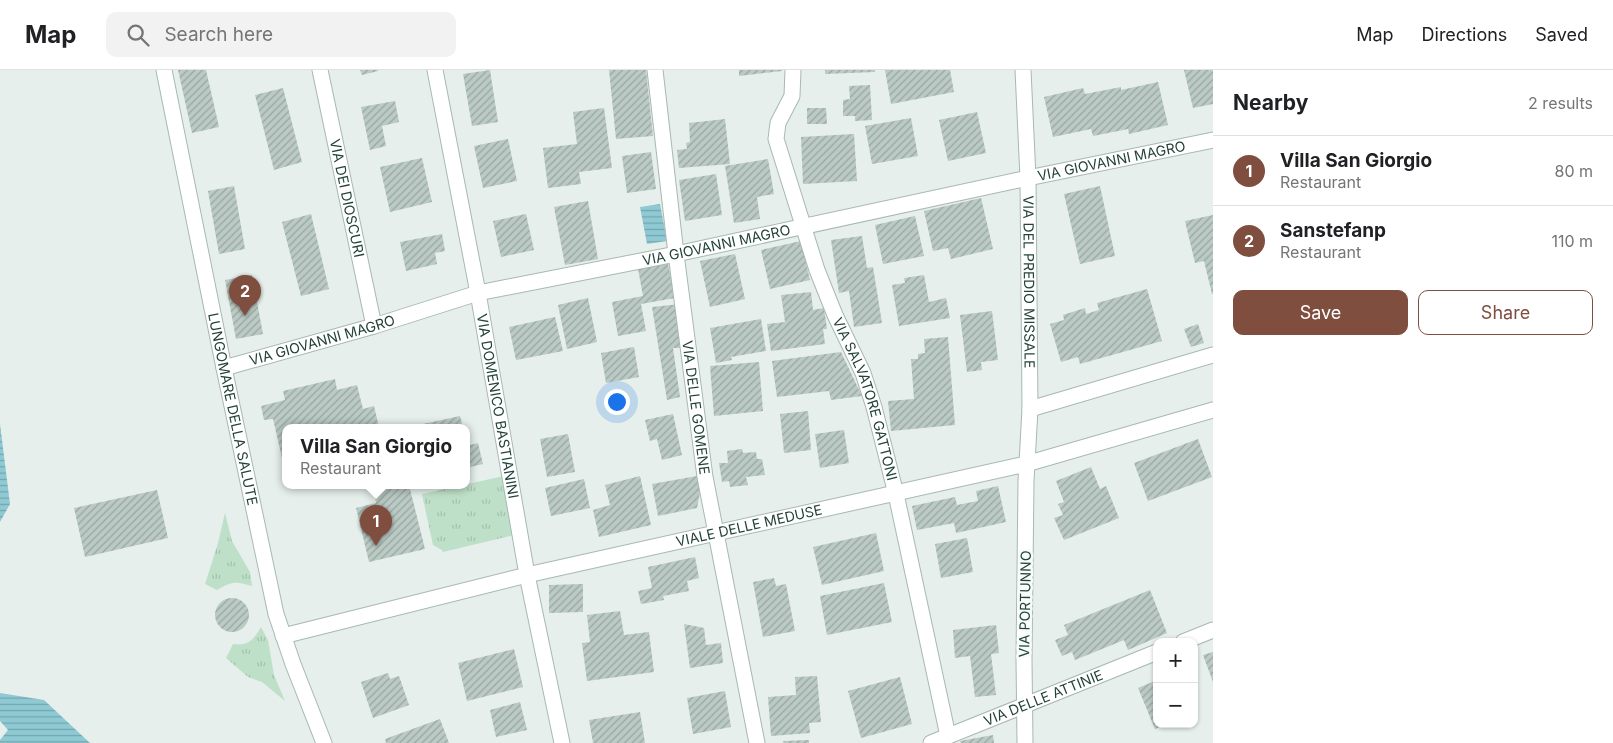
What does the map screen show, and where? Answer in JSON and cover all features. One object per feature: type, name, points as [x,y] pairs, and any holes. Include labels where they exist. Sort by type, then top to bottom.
[{"type":"street","name":"LUNGOMARE DELLA SALUTE","points":[[164,70],[224,368],[271,587],[283,636],[324,743]]},
{"type":"street","name":"VIA DEI DIOSCURI","points":[[320,70],[374,326]]},
{"type":"street","name":"VIA DOMENICO BASTIANINI","points":[[435,70],[478,293],[527,575],[562,743]]},
{"type":"street","name":"VIA DELLE GOMENE","points":[[655,70],[676,254],[705,477],[757,743]]},
{"type":"street","name":"VIA SALVATORE GATTONI","points":[[792,70],[792,96],[778,122],[776,139],[802,227],[826,295],[859,364],[868,389],[896,494],[948,736]]},
{"type":"street","name":"VIA DEL PREDIO MISSALE","points":[[1023,70],[1028,178],[1030,409],[1026,464]]},
{"type":"street","name":"VIA GIOVANNI MAGRO","points":[[224,368],[374,326],[478,293],[676,254],[1213,140]]},
{"type":"street","points":[[1030,409],[1213,355]]},
{"type":"street","name":"VIALE DELLE MEDUSE","points":[[283,636],[527,575],[1026,464],[1213,410]]},
{"type":"street","name":"VIA PORTUNNO","points":[[1025,743],[1026,464]]},
{"type":"street","points":[[1194,638],[1213,630]]},
{"type":"street","name":"VIA DELLE ATTINIE","points":[[931,743],[1153,654]]},
{"type":"green space","points":[[504,476],[514,535],[443,552],[433,545],[422,494],[445,489],[470,489],[470,483]]},
{"type":"green space","points":[[225,513],[232,541],[250,572],[252,586],[234,583],[217,590],[205,584]]},
{"type":"green space","points":[[261,627],[268,640],[274,675],[285,701],[262,682],[248,677],[226,658],[233,644],[247,643],[256,635]]},
{"type":"water","points":[[660,204],[667,241],[647,244],[640,207]]},
{"type":"water","points":[[0,424],[10,504],[0,522]]},
{"type":"water","points":[[0,693],[44,700],[90,743],[0,743],[0,740],[8,730],[0,721]]},
{"type":"building","points":[[178,70],[206,70],[219,127],[192,133]]},
{"type":"building","points":[[360,70],[378,70],[378,71],[362,75]]},
{"type":"building","points":[[490,70],[498,122],[472,126],[463,74]]},
{"type":"building","points":[[609,70],[646,70],[653,136],[616,139]]},
{"type":"building","points":[[739,70],[782,70],[782,71],[739,76]]},
{"type":"building","points":[[825,70],[875,70],[875,72],[825,74]]},
{"type":"building","points":[[885,70],[950,70],[954,92],[891,104]]},
{"type":"building","points":[[1184,70],[1213,70],[1213,104],[1193,108]]},
{"type":"building","points":[[1158,82],[1168,125],[1129,134],[1128,129],[1093,136],[1091,129],[1053,137],[1044,97],[1083,88],[1085,94],[1121,87],[1121,90]]},
{"type":"building","points":[[870,85],[872,120],[855,121],[855,116],[843,116],[843,100],[850,99],[849,86]]},
{"type":"building","points":[[283,88],[302,162],[274,170],[255,95]]},
{"type":"building","points":[[395,101],[399,122],[382,126],[386,146],[370,150],[361,107]]},
{"type":"building","points":[[604,108],[612,168],[579,172],[581,184],[548,188],[543,148],[577,144],[573,112]]},
{"type":"building","points":[[807,108],[826,108],[827,124],[807,124]]},
{"type":"building","points":[[977,112],[986,153],[948,161],[939,120]]},
{"type":"building","points":[[911,118],[918,156],[872,164],[865,126]]},
{"type":"building","points":[[725,119],[730,164],[679,168],[677,150],[687,149],[686,143],[690,142],[689,123]]},
{"type":"building","points":[[854,134],[857,181],[803,184],[801,137]]},
{"type":"building","points":[[508,139],[517,181],[483,188],[474,146]]},
{"type":"building","points":[[651,152],[656,189],[627,193],[622,156]]},
{"type":"building","points":[[422,158],[432,202],[390,212],[380,167]]},
{"type":"building","points":[[768,159],[774,194],[757,197],[760,219],[734,223],[725,166]]},
{"type":"building","points":[[716,174],[722,215],[685,221],[679,180]]},
{"type":"building","points":[[234,186],[245,249],[219,254],[208,191]]},
{"type":"building","points":[[1100,186],[1115,256],[1080,264],[1064,194]]},
{"type":"building","points":[[981,198],[993,249],[951,259],[948,248],[933,251],[924,211]]},
{"type":"building","points":[[588,201],[598,259],[565,265],[554,207]]},
{"type":"building","points":[[311,214],[329,289],[301,296],[282,222]]},
{"type":"building","points":[[526,214],[534,250],[501,257],[493,221]]},
{"type":"building","points":[[1213,215],[1212,294],[1204,261],[1195,263],[1185,221]]},
{"type":"building","points":[[915,216],[924,256],[883,264],[875,225]]},
{"type":"building","points":[[442,234],[445,251],[435,253],[437,264],[406,271],[400,242]]},
{"type":"building","points":[[862,236],[867,268],[873,267],[882,323],[854,327],[849,291],[839,293],[831,240]]},
{"type":"building","points":[[801,241],[810,280],[770,289],[761,250]]},
{"type":"building","points":[[735,254],[745,299],[710,307],[700,261]]},
{"type":"building","points":[[668,264],[675,298],[641,304],[646,331],[618,336],[612,302],[643,296],[638,269]]},
{"type":"building","points":[[252,275],[263,334],[236,339],[225,280]]},
{"type":"building","points":[[924,275],[929,302],[946,298],[950,318],[899,326],[892,285],[905,283],[904,278]]},
{"type":"building","points":[[1147,289],[1162,341],[1080,364],[1078,357],[1061,362],[1050,324],[1064,320],[1063,315],[1085,308],[1086,314],[1099,310],[1097,303]]},
{"type":"building","points":[[811,292],[813,310],[824,308],[827,329],[823,329],[825,344],[771,351],[767,324],[785,322],[781,295]]},
{"type":"building","points":[[588,298],[597,342],[567,349],[558,305]]},
{"type":"building","points":[[681,304],[684,348],[673,348],[680,397],[667,400],[652,307]]},
{"type":"building","points":[[992,311],[998,360],[981,362],[982,370],[967,372],[960,315]]},
{"type":"building","points":[[555,317],[563,351],[516,360],[509,327]]},
{"type":"building","points":[[761,319],[766,351],[731,357],[732,360],[716,363],[710,328]]},
{"type":"building","points":[[1198,324],[1204,343],[1191,347],[1184,329]]},
{"type":"building","points":[[948,337],[955,425],[891,431],[888,401],[914,399],[911,359],[918,359],[918,354],[925,353],[924,339]]},
{"type":"building","points":[[634,347],[639,377],[606,383],[601,353]]},
{"type":"building","points":[[841,352],[862,396],[831,400],[829,391],[777,397],[772,361]]},
{"type":"building","points":[[759,362],[763,411],[714,416],[710,366]]},
{"type":"building","points":[[335,379],[337,390],[357,385],[363,409],[374,406],[378,424],[282,424],[282,458],[273,419],[264,420],[261,406],[285,400],[283,391]]},
{"type":"building","points":[[808,411],[811,450],[784,453],[780,414]]},
{"type":"building","points":[[673,414],[682,455],[662,460],[657,439],[650,441],[645,420]]},
{"type":"building","points":[[460,416],[462,424],[423,424]]},
{"type":"building","points":[[844,430],[849,463],[820,468],[815,434]]},
{"type":"building","points":[[568,434],[575,472],[547,477],[540,439]]},
{"type":"building","points":[[1198,439],[1212,477],[1148,501],[1134,463]]},
{"type":"building","points":[[478,443],[483,464],[470,467],[470,445]]},
{"type":"building","points":[[742,449],[743,453],[756,452],[757,459],[762,459],[765,475],[746,477],[748,485],[730,487],[729,481],[722,482],[719,463],[728,463],[727,451]]},
{"type":"building","points":[[1091,467],[1100,489],[1106,486],[1119,518],[1064,540],[1054,518],[1063,515],[1058,504],[1064,502],[1056,481]]},
{"type":"building","points":[[640,476],[651,525],[599,537],[593,510],[610,505],[605,485]]},
{"type":"building","points":[[697,476],[700,492],[697,508],[658,516],[652,484]]},
{"type":"building","points":[[584,479],[590,508],[551,516],[545,488]]},
{"type":"building","points":[[998,486],[1006,522],[956,533],[954,523],[917,530],[912,506],[955,497],[957,505],[978,501],[976,491]]},
{"type":"building","points":[[373,489],[410,489],[425,549],[369,562],[356,508],[376,503]]},
{"type":"building","points":[[157,490],[168,538],[85,557],[74,508]]},
{"type":"building","points":[[876,533],[884,571],[822,585],[813,547]]},
{"type":"building","points":[[967,538],[973,572],[941,578],[935,544]]},
{"type":"building","points":[[695,557],[699,578],[687,581],[689,591],[663,596],[664,600],[641,604],[638,591],[652,588],[648,567]]},
{"type":"building","points":[[774,578],[776,586],[786,584],[795,631],[763,637],[753,582]]},
{"type":"building","points":[[884,583],[892,622],[827,635],[820,596]]},
{"type":"building","points":[[583,584],[583,612],[549,613],[549,585]]},
{"type":"building","points":[[1150,590],[1167,633],[1128,650],[1124,640],[1075,660],[1072,652],[1062,656],[1055,640],[1068,635],[1064,625]]},
{"type":"building","points":[[232,598],[239,599],[244,603],[248,608],[248,622],[244,627],[239,631],[232,632],[225,631],[220,627],[216,622],[215,615],[216,608],[220,603],[225,599]]},
{"type":"building","points":[[620,611],[624,635],[649,632],[654,672],[587,681],[582,643],[590,642],[587,615]]},
{"type":"building","points":[[684,624],[704,628],[706,645],[721,643],[723,663],[690,668]]},
{"type":"building","points":[[996,625],[999,653],[991,654],[996,695],[975,697],[970,656],[955,658],[953,630]]},
{"type":"building","points":[[514,649],[523,687],[467,701],[458,663]]},
{"type":"building","points":[[1213,652],[1213,682],[1203,655]]},
{"type":"building","points":[[388,673],[390,679],[399,676],[409,705],[373,718],[361,682]]},
{"type":"building","points":[[817,676],[821,722],[809,723],[810,733],[771,736],[768,697],[796,695],[795,677]]},
{"type":"building","points":[[900,677],[912,724],[861,738],[848,691]]},
{"type":"building","points":[[1153,682],[1153,724],[1138,688]]},
{"type":"building","points":[[725,691],[731,727],[693,734],[687,698]]},
{"type":"building","points":[[520,702],[527,730],[496,737],[490,710]]},
{"type":"building","points":[[640,712],[645,743],[593,743],[589,720]]},
{"type":"building","points":[[440,719],[449,743],[386,743],[385,739]]},
{"type":"building","points":[[993,735],[994,743],[961,743],[960,741]]},
{"type":"building","points":[[809,740],[809,743],[784,743],[783,741]]},
{"type":"place","name":"Sanstefanp","points":[[245,316]]},
{"type":"place","name":"Villa San Giorgio","points":[[376,546]]}]
